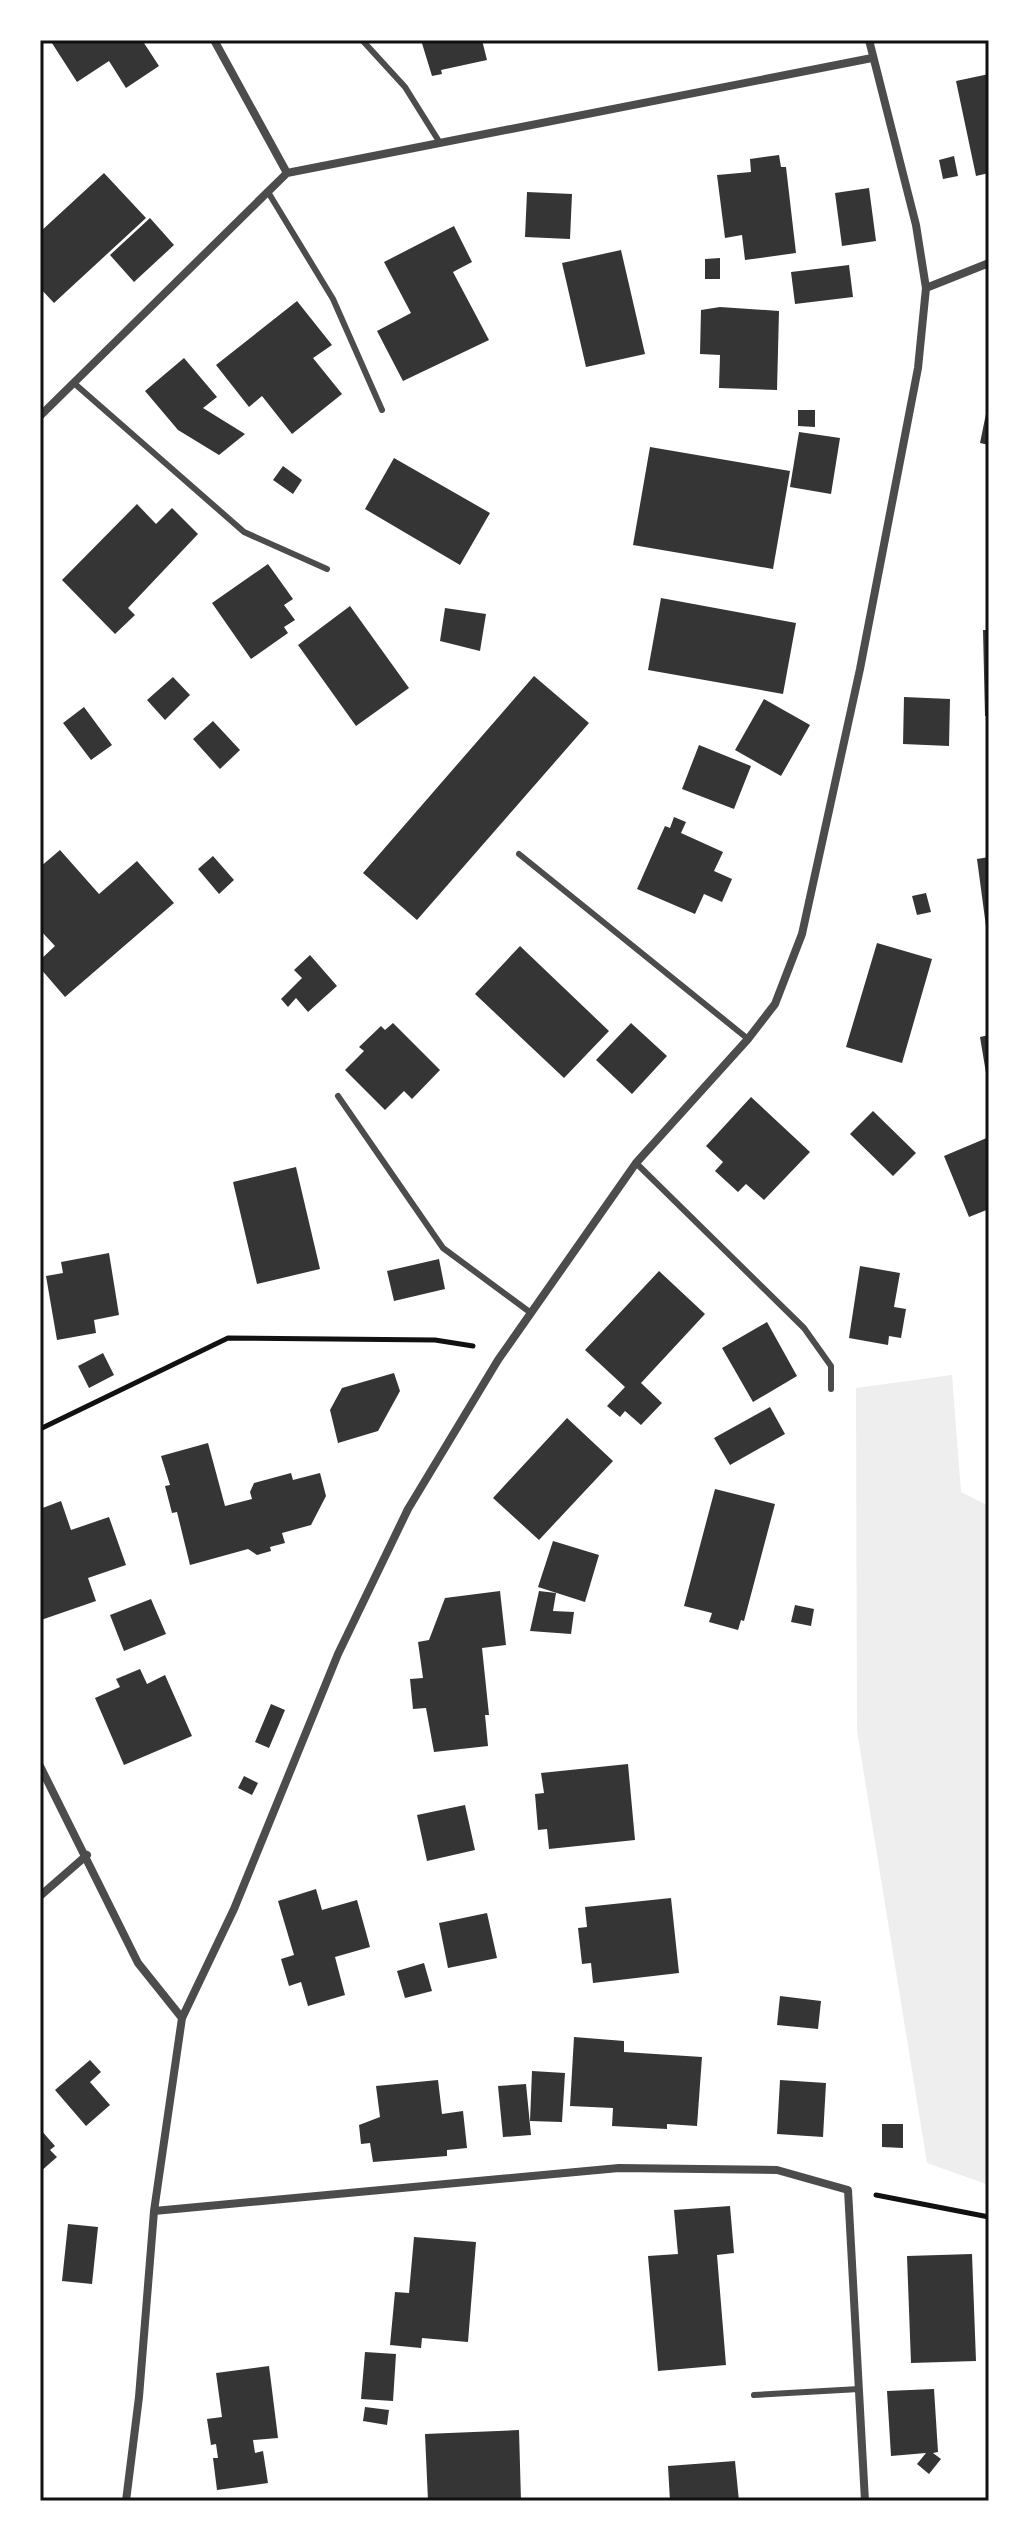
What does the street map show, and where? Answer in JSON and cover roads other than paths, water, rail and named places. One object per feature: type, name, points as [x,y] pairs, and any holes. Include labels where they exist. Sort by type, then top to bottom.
[{"type":"street","points":[[214,40],[287,173]]},
{"type":"street","points":[[126,2501],[139,2397],[154,2211],[182,2018],[234,1909],[338,1654],[408,1509],[498,1360],[636,1163],[748,1039],[775,1004],[802,934],[860,669],[918,368],[926,288],[916,225],[869,40]]},
{"type":"street","points":[[40,416],[287,173],[872,58]]},
{"type":"street","points":[[926,288],[989,263]]},
{"type":"street","points":[[40,1766],[87,1855],[138,1963],[182,2018]]},
{"type":"street","points":[[40,1896],[87,1855]]},
{"type":"street","points":[[154,2211],[619,2168],[777,2170],[848,2190],[865,2501]]},
{"type":"lane","points":[[362,40],[405,87],[440,143]]},
{"type":"lane","points":[[268,192],[333,299],[382,410]]},
{"type":"lane","points":[[75,384],[244,532],[327,569]]},
{"type":"lane","points":[[519,854],[748,1039]]},
{"type":"lane","points":[[338,1096],[443,1248],[502,1296],[531,1313]]},
{"type":"lane","points":[[636,1163],[821,1348],[832,1372],[831,1389]]},
{"type":"lane","points":[[754,2395],[859,2389]]}]
